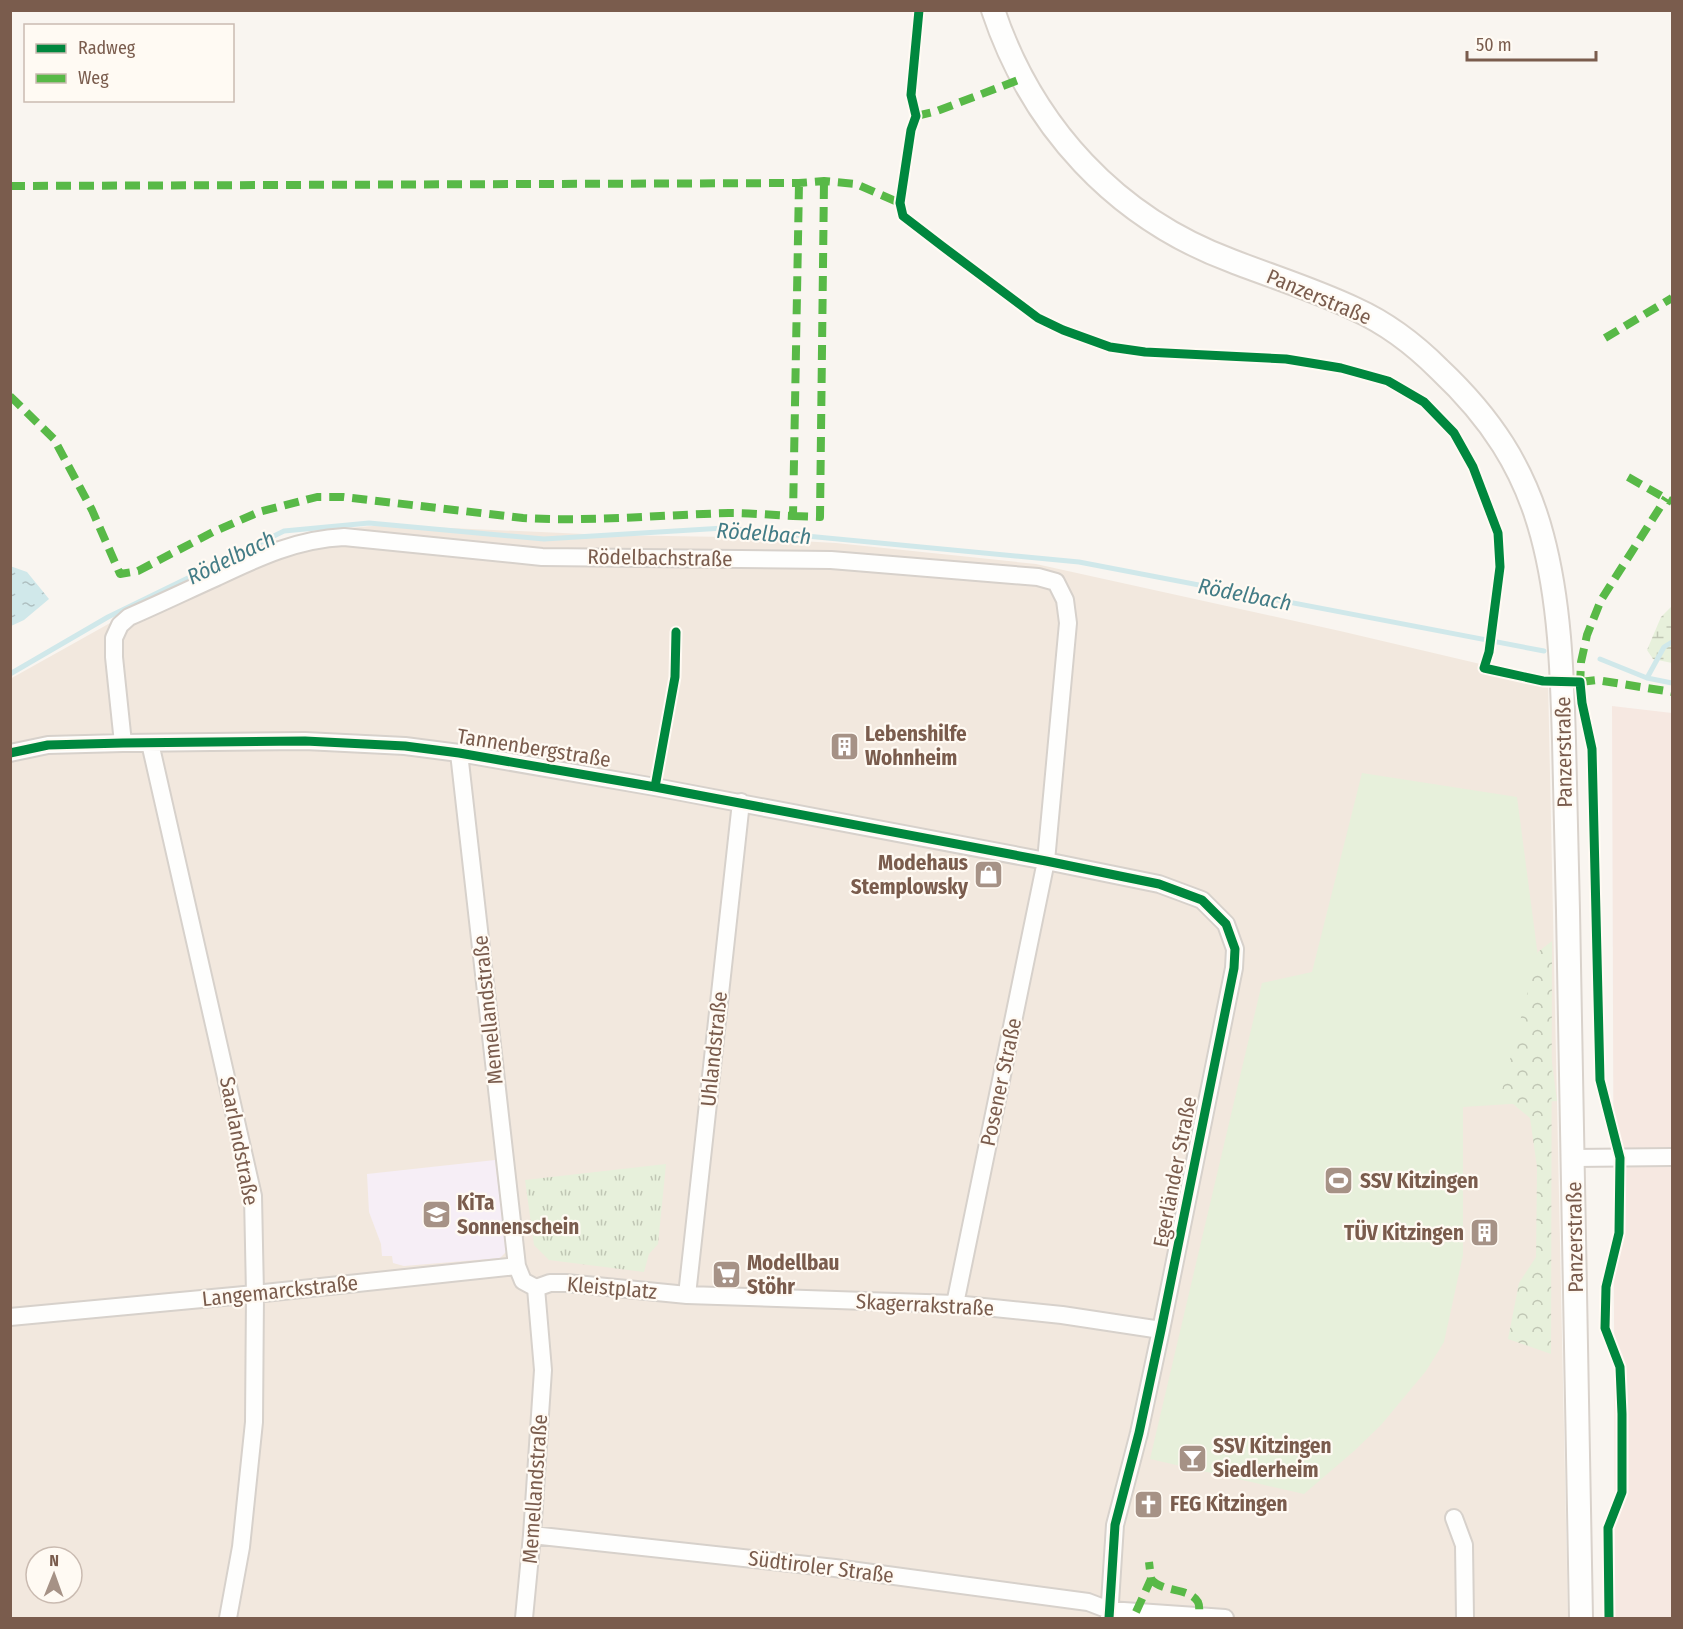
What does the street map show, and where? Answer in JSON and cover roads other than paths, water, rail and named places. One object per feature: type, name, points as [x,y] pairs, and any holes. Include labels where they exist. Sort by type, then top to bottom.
[{"type":"main road","name":"Panzerstraße","points":[[993,10],[1003,40],[1038,107],[1099,180],[1146,217],[1185,241],[1230,261],[1283,279],[1358,310],[1395,333],[1439,368],[1466,396],[1502,441],[1529,496],[1550,570],[1562,681],[1574,1158],[1581,1618]]},
{"type":"street","name":"Rödelbachstraße","points":[[123,743],[114,657],[114,638],[120,625],[129,617],[256,558],[316,539],[344,537],[542,557],[831,560],[1038,577],[1056,582],[1065,600],[1068,623],[1046,861]]},
{"type":"street","name":"Tannenbergstraße","points":[[10,753],[48,745],[123,743],[305,741],[405,746],[459,753],[741,802],[1046,861]]},
{"type":"street","name":"Saarlandstraße","points":[[150,743],[253,1196],[254,1422],[241,1547],[228,1618]]},
{"type":"street","name":"Memellandstraße","points":[[459,753],[517,1266]]},
{"type":"street","name":"Uhlandstraße","points":[[687,1295],[741,802]]},
{"type":"street","name":"Posener Straße","points":[[956,1304],[1046,861]]},
{"type":"street","name":"Egerländer Straße","points":[[1046,861],[1159,885],[1202,900],[1226,924],[1235,949],[1234,968],[1161,1330],[1139,1433],[1115,1525],[1109,1614]]},
{"type":"street","points":[[1574,1158],[1672,1157]]},
{"type":"street","points":[[517,1266],[523,1281],[536,1288]]},
{"type":"street","name":"Langemarckstraße","points":[[10,1317],[517,1266]]},
{"type":"street","name":"Kleistplatz","points":[[536,1288],[550,1283],[566,1283],[687,1295]]},
{"type":"street","name":"Memellandstraße","points":[[524,1618],[543,1370],[536,1288]]},
{"type":"street","name":"Skagerrakstraße","points":[[687,1295],[956,1304],[1161,1330]]},
{"type":"street","points":[[1454,1518],[1464,1545],[1465,1618]]},
{"type":"street","name":"Südtiroler Straße","points":[[532,1535],[835,1568],[1088,1602],[1109,1614],[1225,1618]]},
{"type":"water","points":[[10,566],[27,572],[49,599],[24,620],[11,626]]},
{"type":"waterway","name":"Rödelbach","points":[[10,674],[108,617],[284,531],[369,523],[544,539],[724,528],[1079,562],[1544,651]]},
{"type":"waterway","points":[[1647,678],[1664,647],[1672,642]]},
{"type":"waterway","name":"Rödelbach","points":[[1600,659],[1647,678],[1672,683]]},
{"type":"place","name":"Lebenshilfe Wohnheim","points":[[844,746]]},
{"type":"place","name":"Modehaus Stemplowsky","points":[[989,875]]},
{"type":"place","name":"SSV Kitzingen","points":[[1339,1181]]},
{"type":"place","name":"KiTa Sonnenschein","points":[[436,1215]]},
{"type":"place","name":"TÜV Kitzingen","points":[[1485,1233]]},
{"type":"place","name":"Modellbau Stöhr","points":[[726,1275]]},
{"type":"place","name":"SSV Kitzingen Siedlerheim","points":[[1192,1458]]},
{"type":"place","name":"FEG Kitzingen","points":[[1149,1504]]}]
